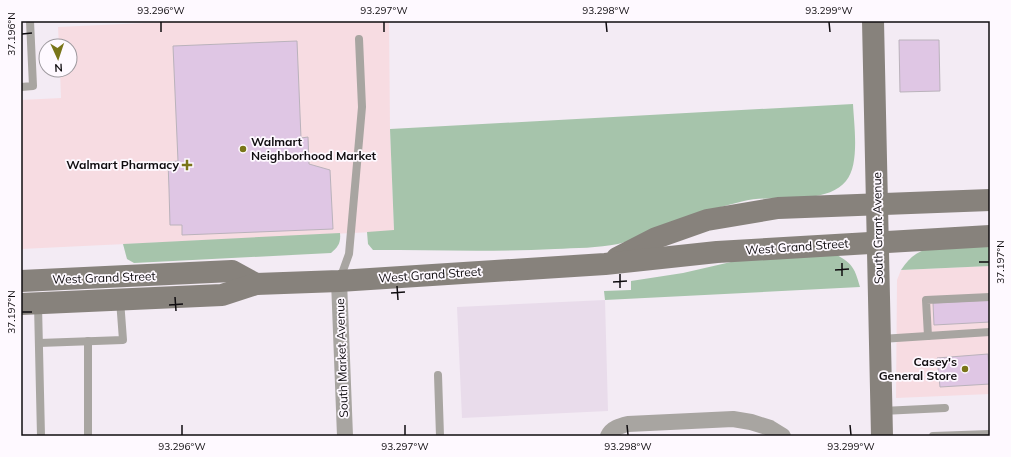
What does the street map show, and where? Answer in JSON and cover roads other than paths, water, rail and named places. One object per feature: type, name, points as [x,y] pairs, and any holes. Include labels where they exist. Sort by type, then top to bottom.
[{"type":"main road","name":"South Grant Avenue","points":[[873,21],[882,436]]},
{"type":"main road","name":"West Grand Street","points":[[605,264],[656,238],[706,220],[778,208],[990,200]]},
{"type":"main road","name":"West Grand Street","points":[[30,304],[222,295],[256,284],[605,264],[717,252],[878,241],[990,236]]},
{"type":"main road","name":"West Grand Street","points":[[21,281],[232,271],[256,284]]},
{"type":"street","name":"South Market Avenue","points":[[339,280],[344,436]]},
{"type":"street","points":[[609,434],[618,427],[628,424],[733,420],[751,422],[770,428],[782,436]]},
{"type":"lane","points":[[21,87],[33,86],[30,21]]},
{"type":"lane","points":[[339,280],[349,254],[361,114],[360,39]]},
{"type":"lane","points":[[928,336],[926,300],[990,296]]},
{"type":"lane","points":[[39,343],[123,340],[120,300]]},
{"type":"lane","points":[[30,304],[39,343],[41,436]]},
{"type":"lane","points":[[880,338],[990,332]]},
{"type":"lane","points":[[88,341],[88,436]]},
{"type":"lane","points":[[438,375],[440,436]]},
{"type":"lane","points":[[881,411],[945,408]]},
{"type":"lane","points":[[933,436],[990,434]]},
{"type":"place","name":"Walmart Neighborhood Market","points":[[243,149]]},
{"type":"place","name":"Walmart Pharmacy","points":[[187,165]]},
{"type":"place","name":"Casey's General Store","points":[[965,369]]}]
